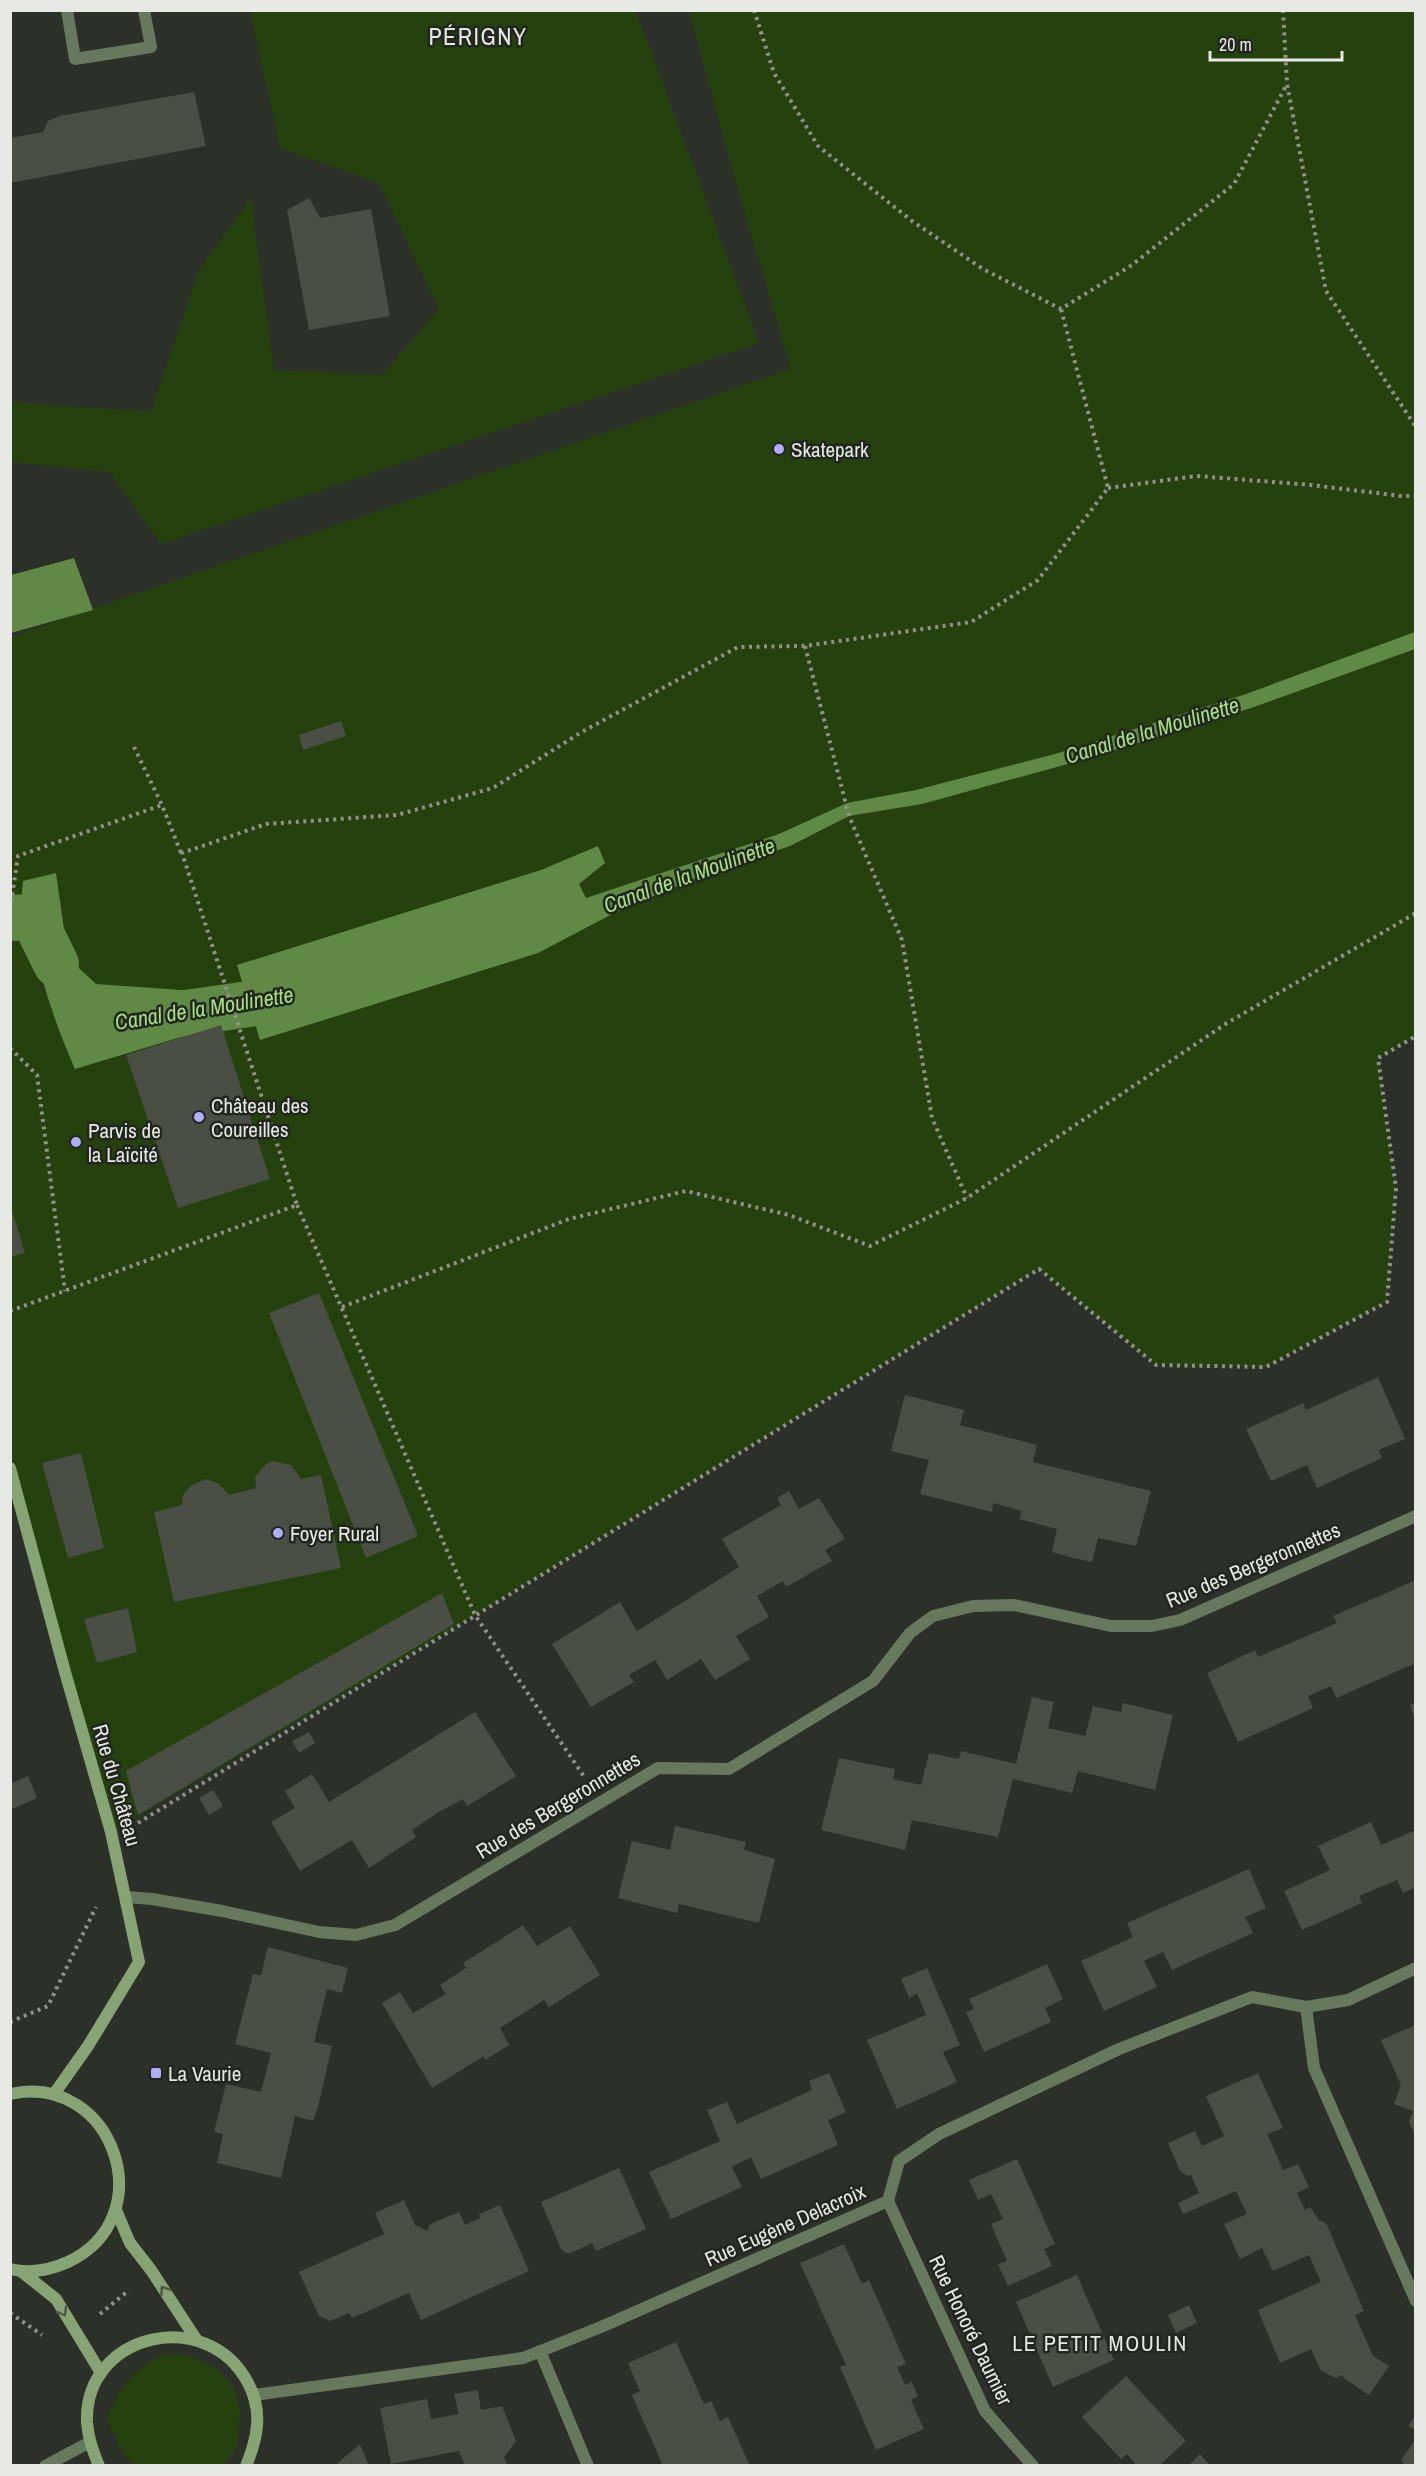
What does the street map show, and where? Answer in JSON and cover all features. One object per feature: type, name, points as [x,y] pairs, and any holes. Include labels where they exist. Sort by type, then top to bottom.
[{"type":"street","points":[[67,10],[75,59],[151,46],[144,10]]},
{"type":"street","name":"Rue du Château","points":[[10,1467],[111,1832],[139,1962],[88,2046],[54,2094]]},
{"type":"street","name":"Rue des Bergeronnettes","points":[[126,1897],[222,1911],[319,1932],[356,1935],[395,1925],[658,1768],[729,1769],[873,1681],[910,1634],[933,1616],[973,1606],[1014,1605],[1111,1626],[1152,1626],[1180,1620],[1416,1516]]},
{"type":"street","name":"Rue Eugène Delacroix","points":[[254,2395],[523,2358],[601,2327],[888,2201],[899,2161],[939,2134],[1119,2049],[1252,1997],[1306,2007],[1348,2000],[1416,1968]]},
{"type":"street","points":[[1306,2007],[1314,2068],[1416,2301]]},
{"type":"street","points":[[10,2094],[25,2091],[54,2094],[81,2107],[102,2127],[116,2152],[120,2181],[116,2210],[103,2235],[80,2256],[52,2269],[16,2270]]},
{"type":"street","name":"Rue Honoré Daumier","points":[[888,2201],[985,2411],[1033,2466]]},
{"type":"street","points":[[116,2210],[130,2243],[151,2270],[196,2339]]},
{"type":"street","points":[[16,2270],[56,2299],[101,2373]]},
{"type":"street","points":[[99,2466],[90,2442],[87,2420],[90,2398],[101,2373],[120,2354],[143,2341],[169,2336],[196,2339],[221,2350],[241,2370],[254,2395],[259,2419],[256,2443],[246,2466]]},
{"type":"street","points":[[540,2351],[588,2466]]},
{"type":"street","points":[[45,2466],[90,2442]]},
{"type":"path","points":[[754,10],[774,73],[818,146],[912,221],[983,269],[1061,309],[1108,488]]},
{"type":"path","points":[[1283,10],[1287,84],[1326,291],[1416,427]]},
{"type":"path","points":[[1061,309],[1132,265],[1234,184],[1287,84]]},
{"type":"path","points":[[182,853],[267,824],[397,814],[493,788],[579,733],[738,646],[806,646],[971,622],[1038,580],[1108,488],[1197,477],[1311,484],[1416,496]]},
{"type":"path","points":[[806,646],[849,816],[902,940],[932,1118],[967,1198]]},
{"type":"path","points":[[134,747],[182,853],[297,1205],[475,1615],[600,1802]]},
{"type":"path","points":[[10,910],[18,856],[162,805]]},
{"type":"path","points":[[342,1307],[569,1219],[686,1191],[789,1215],[870,1246],[967,1198],[1227,1023],[1416,913]]},
{"type":"path","points":[[111,1832],[135,1825],[1039,1269],[1156,1365],[1266,1367],[1387,1302],[1396,1188],[1378,1058],[1416,1036]]},
{"type":"path","points":[[10,1048],[37,1075],[65,1291]]},
{"type":"path","points":[[10,1311],[297,1205]]},
{"type":"path","points":[[10,2022],[48,2006],[96,1907],[95,1899]]},
{"type":"shaded area","points":[[250,11],[636,11],[759,343],[161,544],[109,472],[11,462],[11,402],[151,412],[199,270],[251,198],[274,370],[382,375],[439,309],[379,183],[280,148]]},
{"type":"shaded area","points":[[689,11],[1415,11],[1416,1036],[1378,1058],[1396,1188],[1387,1302],[1266,1367],[1156,1365],[1038,1269],[475,1615],[111,1832],[11,1466],[10,637],[791,369],[734,176]]},
{"type":"shaded area","points":[[163,2354],[187,2355],[215,2367],[235,2389],[240,2411],[238,2446],[223,2465],[134,2465],[122,2453],[107,2418],[129,2380],[143,2367]]},
{"type":"water","points":[[74,558],[93,610],[11,633],[11,575]]},
{"type":"water","points":[[1415,632],[1415,649],[1251,708],[1082,760],[922,804],[849,816],[790,846],[689,881],[618,911],[538,953],[260,1040],[237,965],[541,870],[598,846],[605,863],[579,884],[586,898],[779,834],[847,803],[916,790],[1055,754],[1243,695]]},
{"type":"water","points":[[56,873],[68,958],[96,984],[210,992],[221,1025],[75,1069],[50,1004],[32,937],[18,937],[23,881]]},
{"type":"building","points":[[194,92],[206,146],[10,183],[10,138],[43,132],[48,121],[60,116]]},
{"type":"building","points":[[309,198],[320,218],[371,209],[390,316],[309,330],[287,210]]},
{"type":"building","points":[[341,721],[346,736],[303,750],[299,735]]},
{"type":"building","name":"Château des Coureilles","points":[[221,1025],[270,1179],[178,1208],[126,1055]]},
{"type":"building","points":[[10,1204],[25,1253],[10,1257]]},
{"type":"building","points":[[319,1293],[418,1536],[366,1558],[269,1313]]},
{"type":"building","points":[[1378,1377],[1405,1439],[1379,1450],[1382,1458],[1317,1488],[1307,1465],[1271,1481],[1246,1429],[1303,1403],[1306,1410]]},
{"type":"building","points":[[905,1395],[964,1410],[960,1425],[1037,1445],[1033,1462],[1151,1491],[1136,1546],[1098,1538],[1092,1562],[1074,1558],[1052,1552],[1057,1529],[1019,1519],[1022,1511],[993,1503],[992,1512],[920,1494],[929,1460],[891,1451]]},
{"type":"building","points":[[81,1453],[104,1548],[68,1558],[42,1463]]},
{"type":"building","points":[[273,1461],[291,1465],[301,1479],[321,1475],[341,1568],[174,1602],[154,1512],[182,1505],[183,1495],[187,1490],[192,1485],[206,1479],[219,1484],[229,1495],[256,1488],[255,1477],[266,1464]]},
{"type":"building","points":[[789,1491],[799,1509],[819,1498],[845,1539],[825,1550],[832,1561],[786,1587],[783,1581],[757,1596],[769,1617],[736,1636],[750,1659],[715,1680],[701,1659],[667,1680],[655,1660],[629,1675],[634,1682],[591,1707],[552,1644],[620,1602],[637,1631],[739,1567],[722,1539],[781,1505],[777,1498]]},
{"type":"building","points":[[1416,1580],[1416,1663],[1336,1698],[1331,1686],[1308,1696],[1313,1708],[1238,1742],[1207,1673],[1255,1650],[1258,1657],[1337,1623],[1333,1616]]},
{"type":"building","points":[[442,1593],[454,1624],[138,1815],[126,1771]]},
{"type":"building","points":[[128,1608],[137,1652],[97,1663],[84,1619]]},
{"type":"building","points":[[1032,1697],[1054,1702],[1048,1728],[1085,1736],[1093,1706],[1121,1712],[1123,1703],[1173,1715],[1155,1790],[1078,1771],[1072,1793],[1013,1779],[998,1837],[912,1820],[905,1850],[821,1830],[839,1758],[895,1769],[893,1779],[921,1785],[929,1753],[959,1759],[961,1751],[1016,1764]]},
{"type":"building","points":[[1416,1703],[1416,1719],[1415,1719],[1410,1705]]},
{"type":"building","points":[[475,1712],[516,1776],[467,1806],[463,1799],[437,1813],[412,1830],[416,1837],[369,1868],[352,1840],[300,1871],[271,1822],[295,1808],[285,1791],[312,1774],[329,1802]]},
{"type":"building","points":[[309,1732],[315,1743],[299,1753],[292,1741]]},
{"type":"building","points":[[28,1776],[37,1798],[10,1810],[10,1784]]},
{"type":"building","points":[[213,1790],[223,1806],[209,1815],[199,1798]]},
{"type":"building","points":[[1371,1822],[1381,1845],[1416,1830],[1416,1887],[1403,1893],[1397,1880],[1359,1896],[1362,1903],[1302,1930],[1284,1891],[1330,1870],[1318,1846]]},
{"type":"building","points":[[675,1826],[746,1842],[744,1850],[775,1859],[759,1923],[679,1904],[677,1913],[618,1898],[632,1841],[670,1850]]},
{"type":"building","points":[[1249,1869],[1266,1908],[1245,1917],[1253,1933],[1172,1970],[1163,1952],[1144,1961],[1157,1987],[1104,2011],[1081,1961],[1133,1937],[1127,1923]]},
{"type":"building","points":[[523,1925],[537,1946],[570,1926],[600,1975],[549,2007],[544,2000],[500,2028],[509,2045],[485,2060],[484,2056],[432,2088],[382,2003],[400,1992],[413,2013],[446,1994],[440,1985],[466,1968],[463,1963]]},
{"type":"building","points":[[268,1947],[348,1968],[342,1993],[327,1989],[314,2042],[332,2046],[318,2107],[313,2121],[295,2116],[281,2178],[217,2163],[223,2134],[214,2132],[226,2084],[261,2092],[271,2053],[235,2044],[253,1974],[261,1975]]},
{"type":"building","points":[[1047,1964],[1063,1999],[1045,2008],[1051,2022],[984,2052],[966,2012],[974,2009],[969,1999]]},
{"type":"building","points":[[927,1968],[960,2045],[943,2052],[957,2082],[897,2109],[867,2040],[926,2015],[917,1993],[909,1998],[901,1979]]},
{"type":"building","points":[[1416,2025],[1416,2137],[1409,2122],[1413,2111],[1394,2104],[1401,2085],[1381,2040]]},
{"type":"building","points":[[829,2073],[846,2112],[828,2120],[838,2145],[761,2179],[751,2157],[732,2167],[742,2187],[671,2219],[649,2172],[720,2141],[707,2110],[727,2102],[737,2124],[812,2090],[809,2081]]},
{"type":"building","points":[[1258,2073],[1283,2128],[1267,2134],[1283,2170],[1298,2164],[1309,2187],[1297,2193],[1305,2210],[1310,2207],[1319,2220],[1326,2223],[1364,2311],[1355,2315],[1373,2356],[1389,2366],[1369,2395],[1342,2375],[1336,2378],[1321,2371],[1311,2349],[1280,2363],[1258,2310],[1321,2282],[1309,2255],[1273,2271],[1262,2248],[1240,2259],[1224,2224],[1247,2214],[1236,2191],[1183,2214],[1178,2203],[1199,2193],[1191,2175],[1187,2176],[1180,2171],[1168,2143],[1195,2131],[1202,2146],[1224,2136],[1206,2096]]},
{"type":"building","points":[[1017,2159],[1055,2244],[1044,2249],[1052,2266],[1008,2286],[998,2264],[1007,2261],[991,2224],[1003,2219],[991,2194],[978,2200],[969,2180]]},
{"type":"building","points":[[619,2168],[646,2229],[596,2251],[592,2243],[566,2253],[561,2249],[541,2202]]},
{"type":"building","points":[[404,2200],[415,2225],[427,2231],[430,2224],[459,2212],[465,2225],[480,2218],[479,2214],[500,2205],[529,2271],[421,2320],[409,2293],[352,2318],[349,2313],[330,2321],[319,2316],[299,2272],[384,2234],[375,2213]]},
{"type":"building","points":[[844,2244],[862,2284],[869,2280],[906,2364],[897,2367],[905,2385],[912,2382],[918,2396],[911,2400],[924,2429],[876,2450],[840,2367],[846,2365],[800,2263]]},
{"type":"building","points":[[1077,2275],[1114,2360],[1053,2387],[1016,2302]]},
{"type":"building","points":[[1189,2305],[1197,2323],[1176,2333],[1168,2315]]},
{"type":"building","points":[[676,2342],[704,2404],[711,2401],[720,2421],[728,2417],[750,2466],[663,2466],[632,2395],[640,2391],[628,2363]]},
{"type":"building","points":[[1126,2376],[1186,2441],[1159,2466],[1137,2466],[1127,2454],[1121,2459],[1082,2417]]},
{"type":"building","points":[[478,2390],[481,2410],[502,2406],[516,2441],[504,2457],[508,2466],[465,2466],[459,2451],[391,2464],[380,2408],[427,2399],[431,2419],[459,2414],[454,2394]]},
{"type":"building","points":[[1416,2415],[1416,2430],[1408,2426]]},
{"type":"building","points":[[1416,2439],[1416,2466],[1402,2466],[1404,2462],[1401,2460]]},
{"type":"building","points":[[360,2444],[369,2466],[334,2466]]},
{"type":"building","points":[[1200,2454],[1210,2466],[1188,2466]]},
{"type":"waterway","name":"Canal de la Moulinette","points":[[10,918],[33,917],[56,964]]},
{"type":"waterway","name":"Canal de la Moulinette","points":[[152,1018],[276,1000],[310,990]]},
{"type":"place","name":"Skatepark","points":[[779,449]]},
{"type":"place","name":"Château des Coureilles","points":[[199,1117]]},
{"type":"place","name":"Parvis de la Laïcité","points":[[76,1142]]},
{"type":"place","name":"Foyer Rural","points":[[278,1533]]},
{"type":"place","name":"La Vaurie","points":[[156,2073]]},
{"type":"district","name":"PÉRIGNY","points":[[478,36]]},
{"type":"district","name":"LE PETIT MOULIN","points":[[1100,2343]]}]
